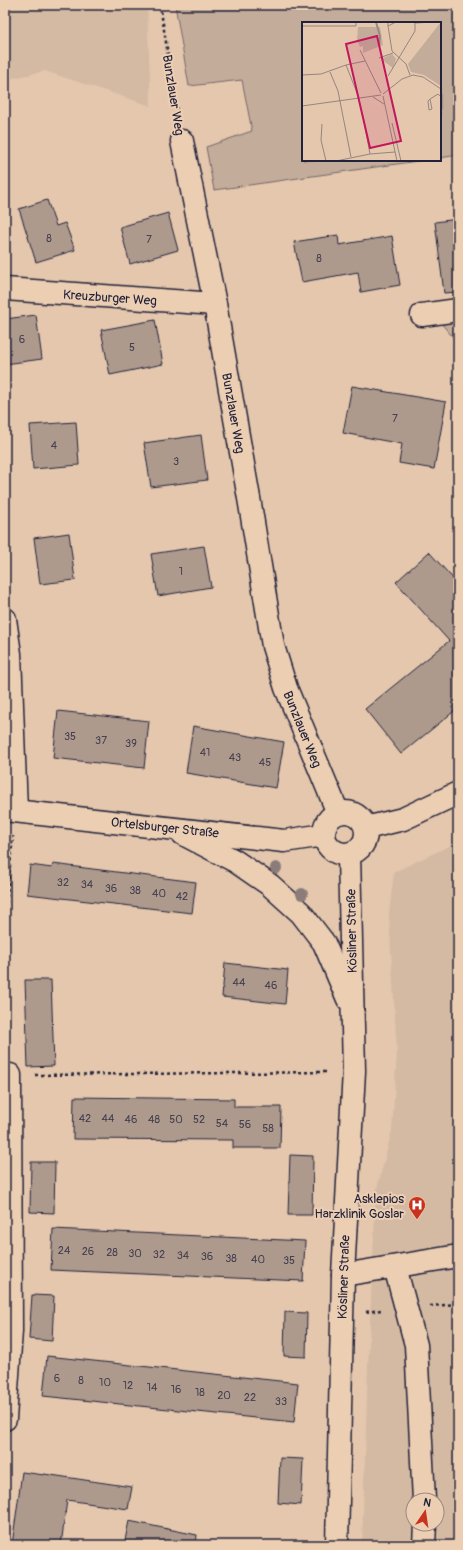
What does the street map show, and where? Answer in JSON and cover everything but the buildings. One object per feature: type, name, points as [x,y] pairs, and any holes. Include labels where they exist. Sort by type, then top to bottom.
[{"type":"street","name":"Bunzlauer Weg","points":[[182,141],[215,304],[249,497],[273,646],[286,688],[338,813]]},
{"type":"street","name":"Kreuzburger Weg","points":[[5,289],[215,304]]},
{"type":"street","points":[[422,315],[458,310]]},
{"type":"street","points":[[5,619],[10,654],[10,810]]},
{"type":"street","points":[[366,828],[403,819],[458,793]]},
{"type":"street","name":"Ortelsburger Straße","points":[[10,810],[284,841],[324,835]]},
{"type":"street","points":[[351,812],[357,815],[366,828],[365,840],[362,847],[349,854],[335,852],[324,835],[328,821],[338,813],[351,812]]},
{"type":"street","name":"Kösliner Straße","points":[[171,828],[236,861],[270,885],[302,912],[324,943],[353,1009]]},
{"type":"street","name":"Kösliner Straße","points":[[337,1545],[343,1275],[354,1072],[349,854]]},
{"type":"street","points":[[5,1419],[11,1331],[10,1075]]},
{"type":"street","points":[[343,1275],[458,1256]]},
{"type":"street","points":[[395,1267],[416,1345],[424,1492]]},
{"type":"street","points":[[424,1545],[425,1532]]},
{"type":"path","name":"Bunzlauer Weg","points":[[160,5],[182,141]]},
{"type":"path","points":[[5,915],[10,810]]},
{"type":"path","points":[[10,1075],[354,1072]]},
{"type":"shaded area","points":[[5,5],[147,5],[151,106],[45,71],[5,80]]},
{"type":"shaded area","points":[[175,5],[458,5],[458,155],[441,158],[441,22],[302,22],[302,161],[418,161],[214,190],[206,147],[252,131],[242,80],[189,86]]},
{"type":"shaded area","points":[[458,320],[458,343],[440,322]]},
{"type":"shaded area","name":"Asklepios Harzklinik Goslar","points":[[458,842],[458,1545],[362,1545],[376,1192],[392,1131],[397,1052],[389,914],[394,872]]},
{"type":"place","name":"Asklepios Harzklinik Goslar","points":[[417,1220]]}]
